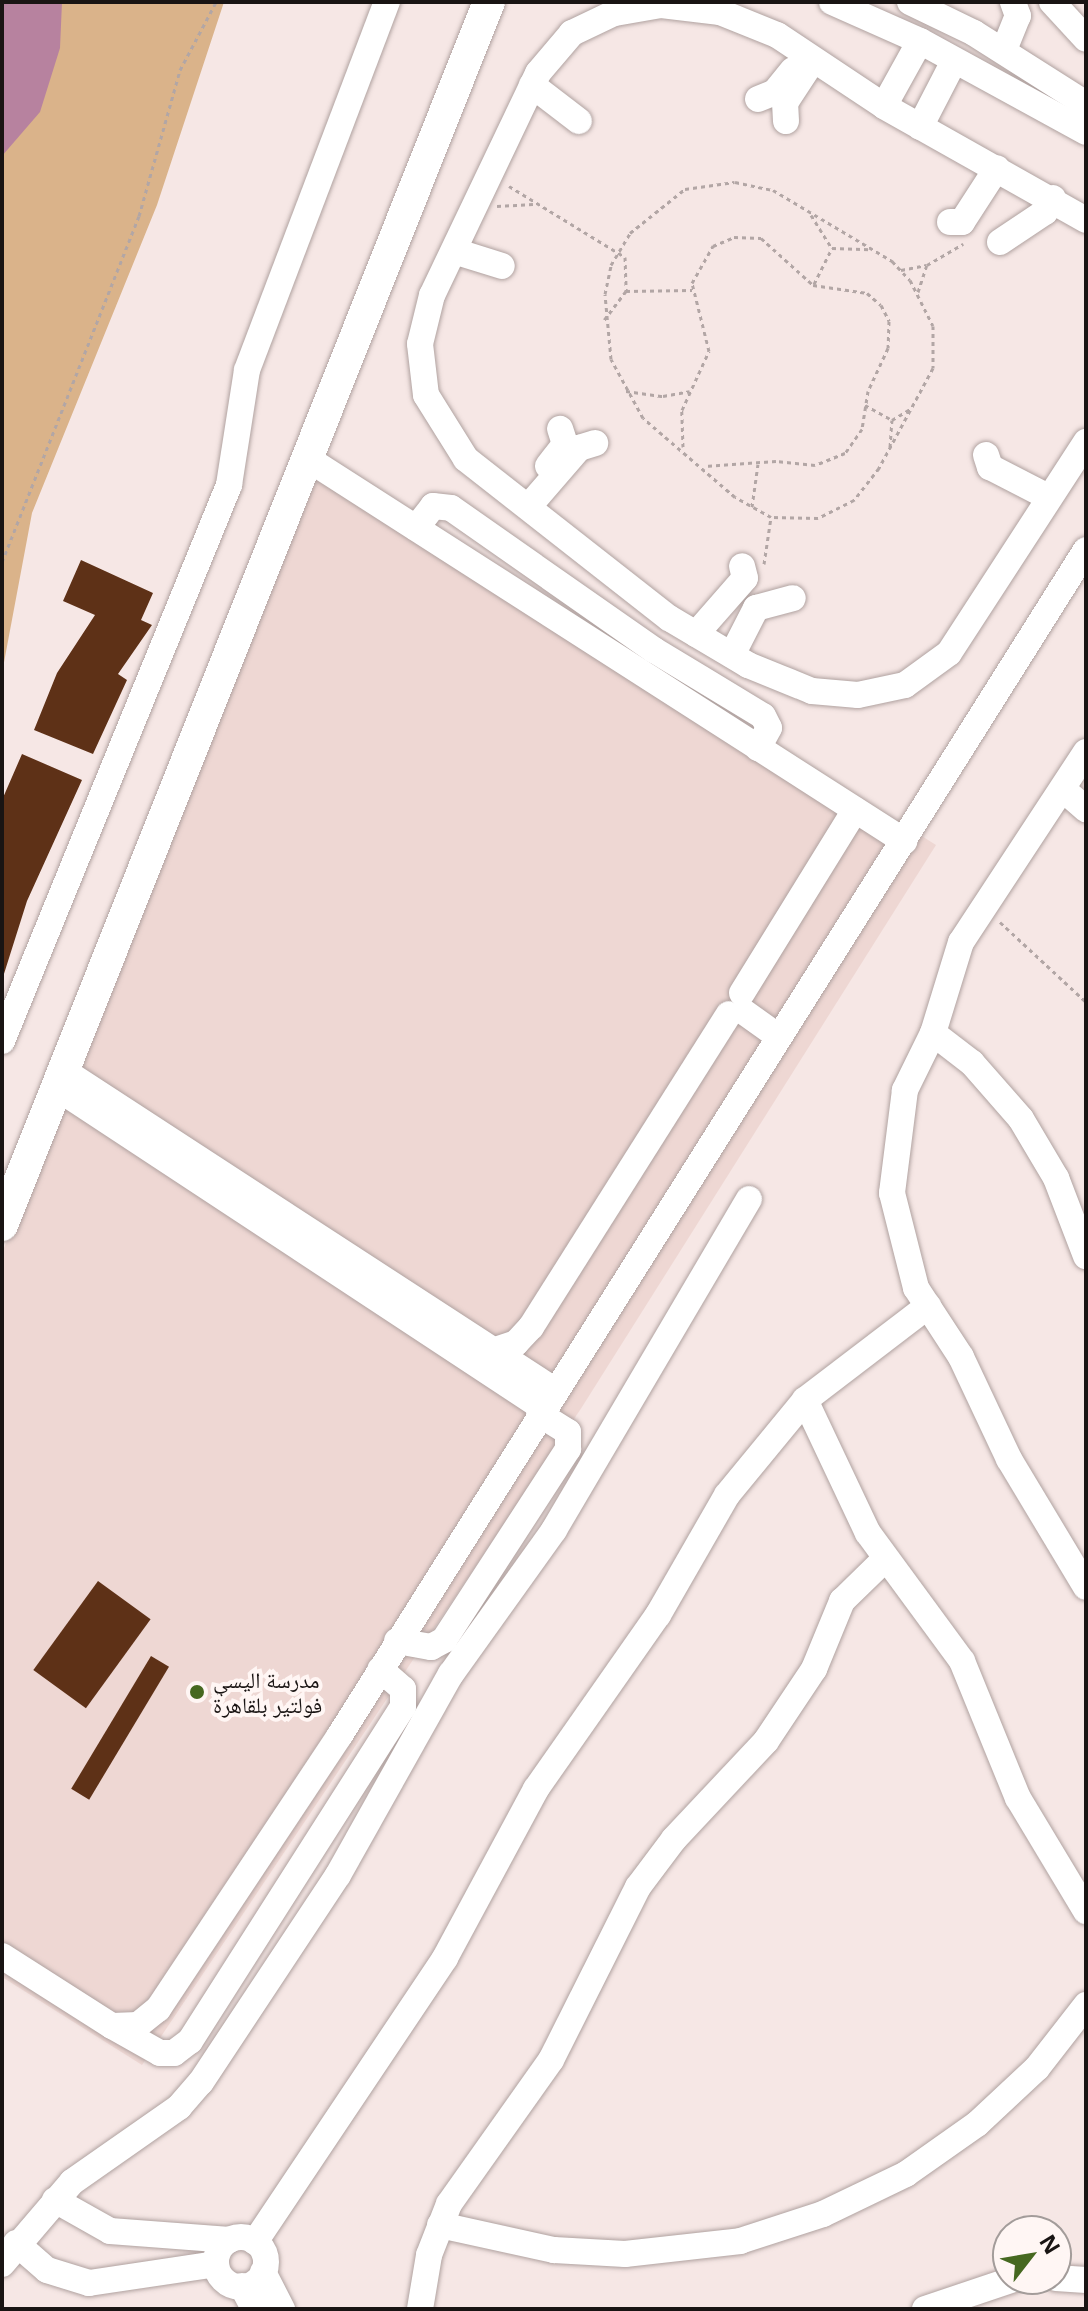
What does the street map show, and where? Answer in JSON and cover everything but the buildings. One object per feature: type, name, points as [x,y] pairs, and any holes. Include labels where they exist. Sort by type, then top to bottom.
[{"type":"main road","points":[[2,1166],[468,2]]},
{"type":"main road","points":[[2,1225],[305,457],[489,2]]},
{"type":"street","points":[[2,1041],[229,485],[247,370],[387,2]]},
{"type":"street","points":[[832,2],[920,41],[1086,132]]},
{"type":"street","points":[[910,2],[1004,50],[1086,104]]},
{"type":"street","points":[[1004,50],[1018,16],[1013,2]]},
{"type":"street","points":[[1086,220],[1053,198],[884,106],[809,57],[720,12],[661,5],[614,13],[572,33],[532,85],[424,319],[426,395],[466,459],[696,634],[732,655],[812,691],[858,695],[905,685],[949,653],[1086,442]]},
{"type":"street","points":[[1069,9],[1086,39]]},
{"type":"street","points":[[884,106],[920,41]]},
{"type":"street","points":[[758,99],[775,92],[809,57]]},
{"type":"street","points":[[786,121],[785,103],[809,57]]},
{"type":"street","points":[[920,127],[954,61]]},
{"type":"street","points":[[532,85],[579,121]]},
{"type":"street","points":[[950,222],[962,222],[997,168]]},
{"type":"street","points":[[1000,242],[1045,212],[1053,198]]},
{"type":"street","points":[[454,251],[502,266]]},
{"type":"street","points":[[524,502],[563,448],[560,429]]},
{"type":"street","points":[[524,502],[579,448],[595,443]]},
{"type":"street","points":[[986,455],[990,467],[1044,503]]},
{"type":"street","points":[[305,457],[904,841]]},
{"type":"street","points":[[976,483],[988,481],[1044,503]]},
{"type":"street","points":[[416,528],[433,506],[451,508],[643,643],[761,713],[769,728],[758,748]]},
{"type":"street","points":[[112,2026],[138,2025],[158,2009],[380,1669],[1086,550]]},
{"type":"street","points":[[696,634],[745,578],[742,566]]},
{"type":"street","points":[[932,798],[961,781],[1086,573]]},
{"type":"street","points":[[732,655],[756,608],[793,598]]},
{"type":"street","points":[[1086,752],[1065,791],[961,942],[933,1033],[905,1090],[892,1193],[909,1269],[1086,1587]]},
{"type":"street","points":[[1065,791],[1086,809]]},
{"type":"street","points":[[495,1350],[516,1343],[531,1327],[738,1006],[855,810]]},
{"type":"street","points":[[738,1006],[779,1037]]},
{"type":"street","points":[[933,1033],[972,1063],[1021,1119],[1056,1178],[1086,1256]]},
{"type":"street","points":[[61,1080],[495,1350],[568,1432],[568,1449],[444,1640],[431,1647],[397,1641]]},
{"type":"street","points":[[61,1080],[545,1404]]},
{"type":"street","points":[[749,1199],[554,1530],[451,1674],[338,1875],[201,2082],[179,2107],[91,2166],[55,2200],[9,2254],[89,2283],[187,2264],[216,2264],[243,2241],[445,1958],[536,1789],[658,1615],[727,1495],[805,1400],[928,1306]]},
{"type":"street","points":[[805,1400],[885,1559],[962,1661],[1018,1798],[1086,1911]]},
{"type":"street","points":[[420,2309],[440,2225],[460,2185],[551,2060],[638,1887],[674,1839],[766,1741],[814,1669],[842,1601],[885,1559]]},
{"type":"street","points":[[2,1956],[160,2053],[174,2053],[190,2041],[403,1707],[403,1689],[380,1669]]},
{"type":"street","points":[[440,2225],[554,2250],[625,2254],[700,2249],[808,2219],[906,2174],[977,2124],[1037,2068],[1086,2005]]},
{"type":"street","points":[[55,2200],[110,2231],[243,2241],[265,2256],[253,2289]]},
{"type":"street","points":[[186,2235],[193,2250],[187,2264]]},
{"type":"street","points":[[216,2264],[222,2278],[253,2289],[282,2309]]},
{"type":"street","points":[[925,2309],[992,2286]]},
{"type":"path","points":[[2,562],[139,216],[180,70],[216,2]]},
{"type":"path","points":[[695,185],[760,185],[811,215],[901,270],[918,292],[933,326],[935,354],[912,408],[864,491],[831,514],[782,519],[752,508],[705,466],[654,429],[624,391],[604,320],[607,279],[618,251],[647,214],[695,185]]},
{"type":"path","points":[[484,187],[502,208],[533,204]]},
{"type":"path","points":[[484,187],[533,204],[618,251],[628,263],[626,291],[604,320]]},
{"type":"path","points":[[811,215],[832,248]]},
{"type":"path","points":[[683,449],[680,423],[690,391],[709,351],[692,290],[704,254],[743,235],[769,241],[813,285],[867,293],[886,313],[891,339],[865,405],[858,438],[837,459],[815,465],[705,466]]},
{"type":"path","points":[[832,248],[871,249]]},
{"type":"path","points":[[813,285],[832,248]]},
{"type":"path","points":[[901,270],[927,265],[918,292]]},
{"type":"path","points":[[626,291],[692,290]]},
{"type":"path","points":[[624,391],[650,396],[690,391]]},
{"type":"path","points":[[865,405],[892,420]]},
{"type":"path","points":[[892,420],[912,408]]},
{"type":"path","points":[[890,448],[892,420]]},
{"type":"path","points":[[752,508],[758,464]]},
{"type":"path","points":[[985,909],[1086,1002]]},
{"type":"shaded area","points":[[2,2],[224,2],[157,205],[32,513],[2,673]]},
{"type":"shaded area","points":[[2,2],[62,2],[60,48],[40,112],[2,156]]},
{"type":"shaded area","points":[[324,461],[936,845],[582,1407],[142,2065],[2,1977],[2,1253]]},
{"type":"place","name":"مدرسة اليسي فولتير بلقاهرة","points":[[197,1692]]}]
